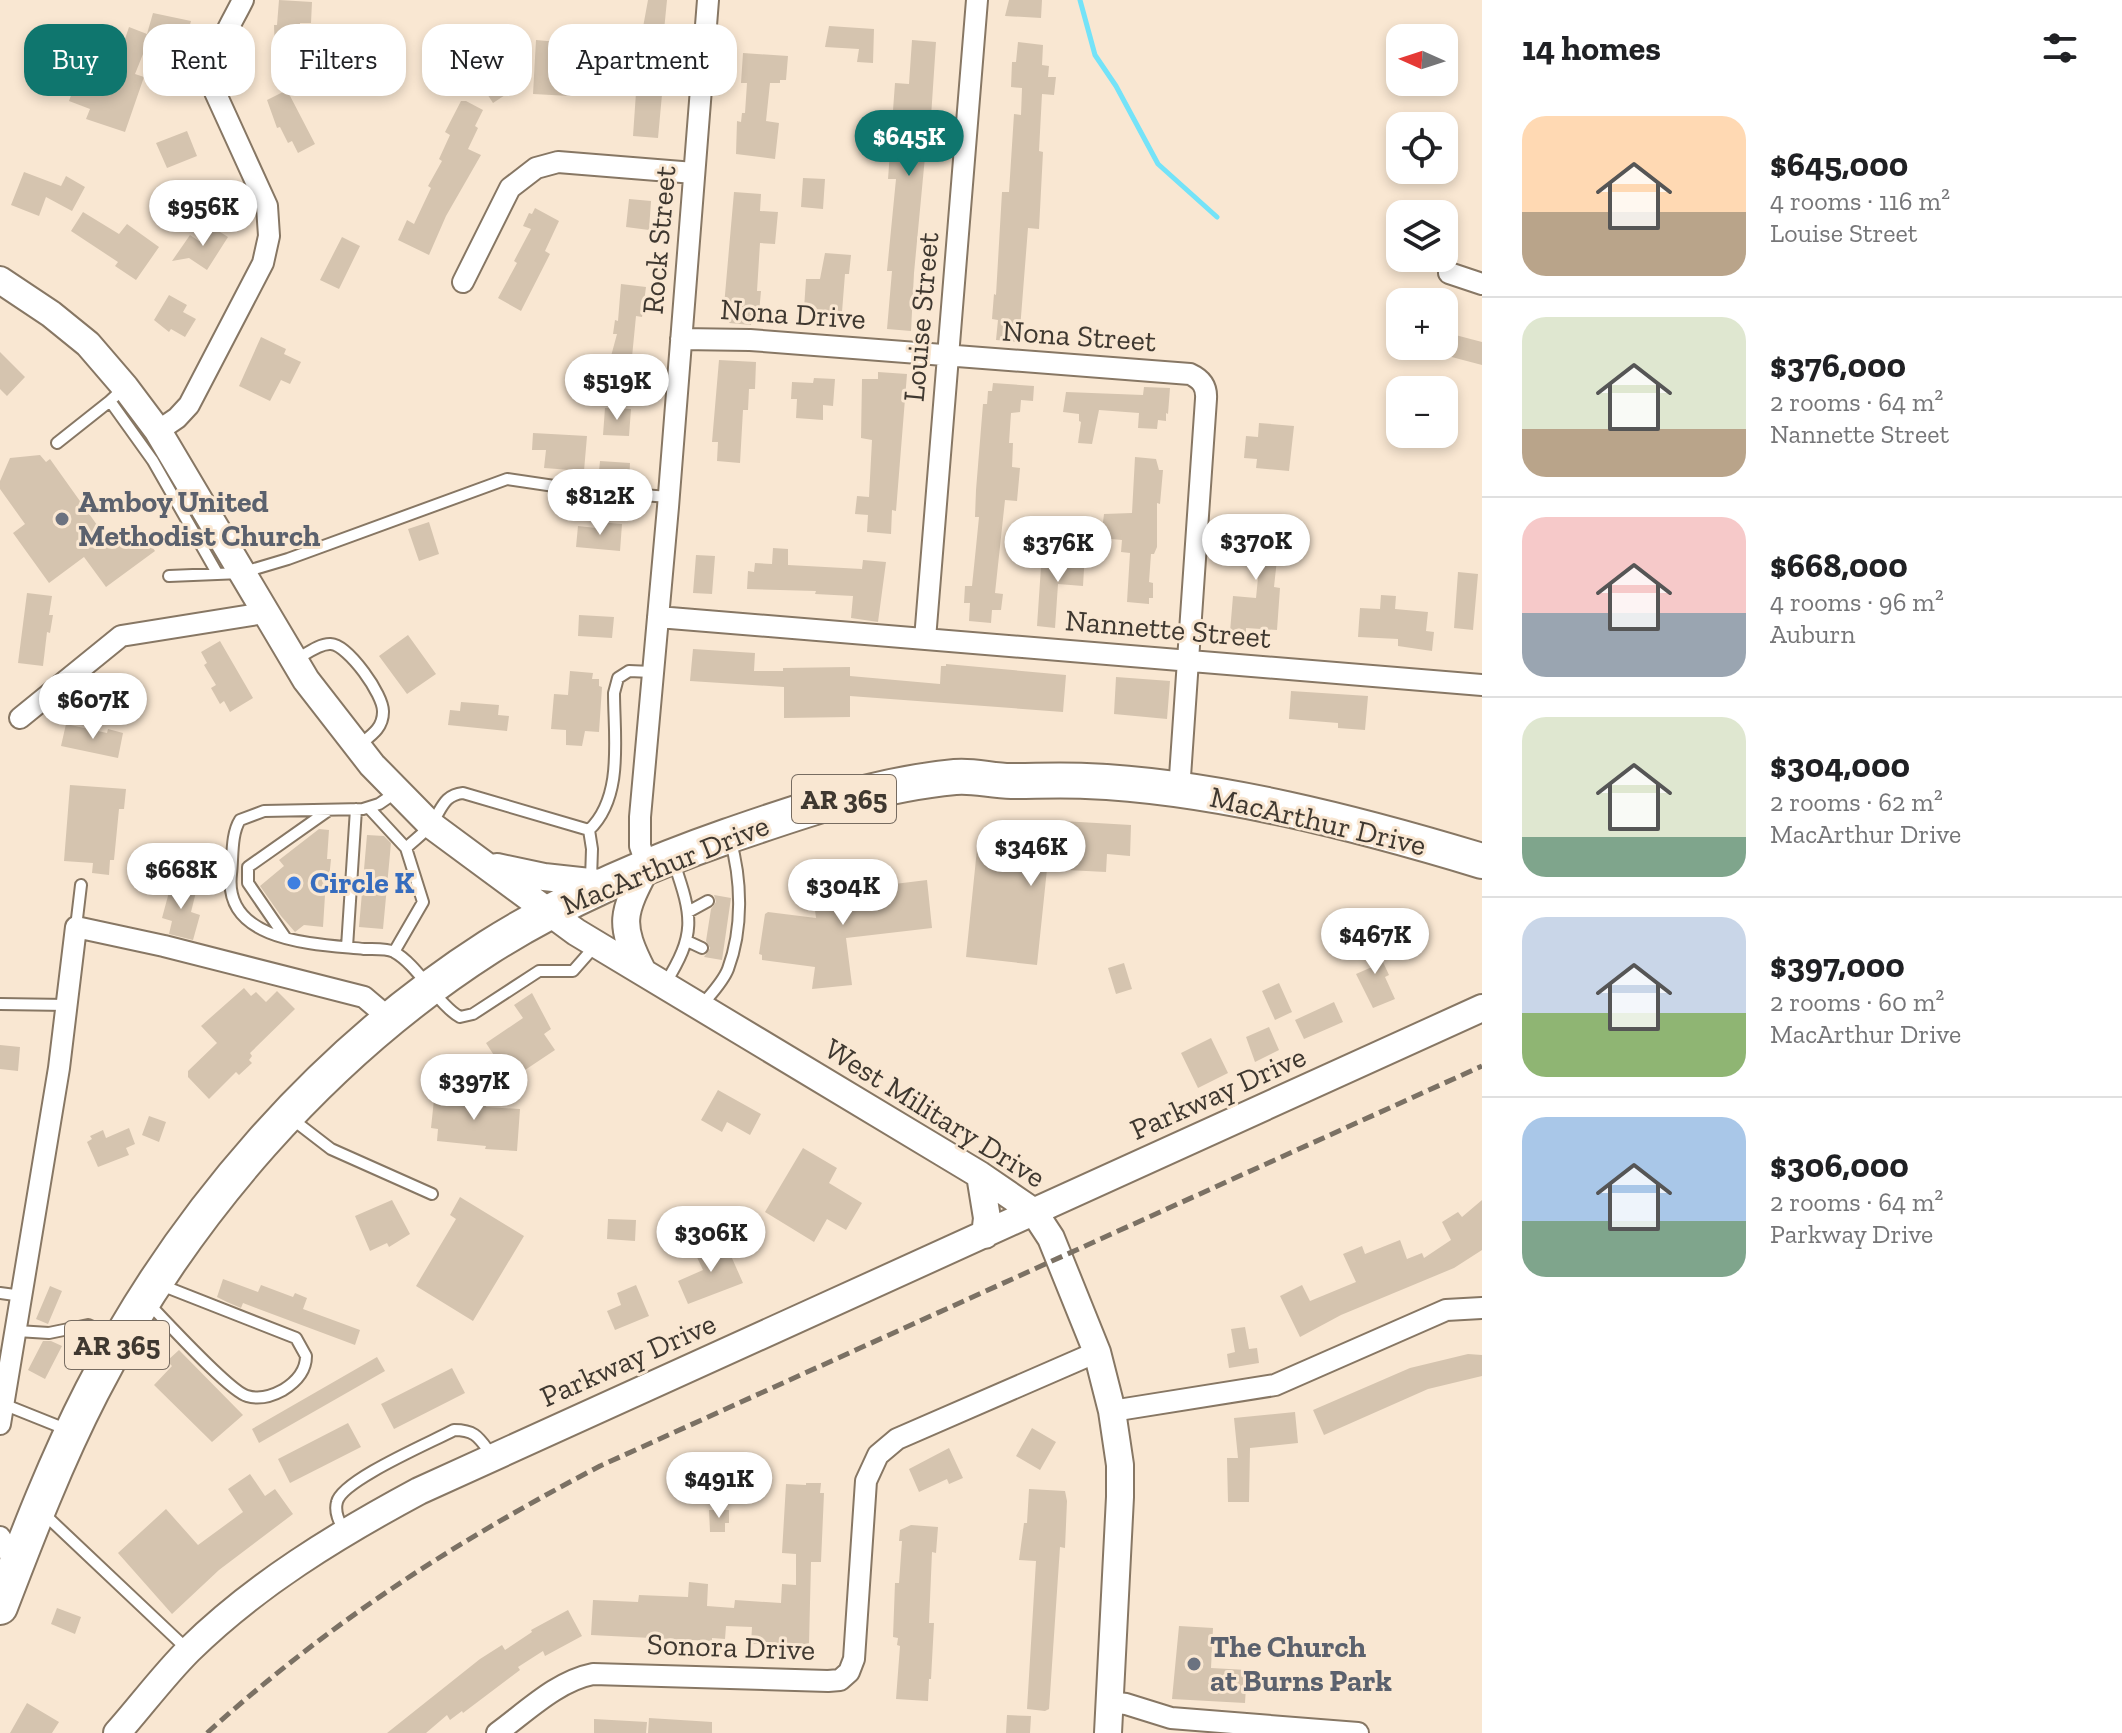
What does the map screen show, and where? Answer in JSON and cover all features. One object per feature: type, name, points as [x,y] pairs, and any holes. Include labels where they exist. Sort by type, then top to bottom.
[{"type":"main road","name":"MacArthur Drive","points":[[0,1607],[8,1562],[38,1508],[72,1432],[120,1340],[150,1291],[225,1186],[288,1115],[390,1019],[493,945],[600,883],[814,807],[960,776],[1000,781],[1086,781],[1219,797],[1308,815],[1482,861]]},
{"type":"street","points":[[158,431],[189,405],[232,325],[266,250],[269,236],[267,206],[212,80],[215,61],[243,0]]},
{"type":"street","name":"Rock Street","points":[[659,861],[640,846],[640,817],[708,0]]},
{"type":"street","name":"Louise Street","points":[[925,639],[977,0]]},
{"type":"street","points":[[463,282],[510,188],[536,168],[558,162],[694,173]]},
{"type":"street","points":[[1449,273],[1482,284]]},
{"type":"street","name":"West Military Drive","points":[[0,280],[51,314],[88,344],[118,394],[158,431],[229,573],[264,613],[294,661],[357,747],[431,825],[596,945],[980,1175],[1034,1212],[1061,1258],[1097,1352],[1112,1411],[1120,1465],[1108,1733]]},
{"type":"street","name":"Nona Drive","points":[[681,339],[750,340],[948,356]]},
{"type":"street","name":"Nona Street","points":[[948,356],[1190,374],[1203,384],[1206,399],[1189,661]]},
{"type":"street","points":[[20,718],[121,636],[264,613]]},
{"type":"street","name":"Nannette Street","points":[[658,617],[1482,685]]},
{"type":"street","points":[[1179,791],[1189,661]]},
{"type":"street","points":[[654,979],[629,944],[625,925],[628,906],[659,861]]},
{"type":"street","points":[[486,864],[532,875],[600,883]]},
{"type":"street","points":[[2,1414],[59,1068],[76,927],[364,997],[376,1004],[390,1019]]},
{"type":"street","name":"Parkway Drive","points":[[117,1733],[189,1651],[263,1588],[345,1533],[419,1491],[1482,1008]]},
{"type":"street","points":[[980,1175],[986,1201],[985,1235]]},
{"type":"street","points":[[1112,1411],[1275,1385],[1446,1310],[1482,1308]]},
{"type":"street","name":"Sonora Drive","points":[[497,1733],[556,1689],[580,1676],[840,1680],[849,1672],[854,1659],[866,1481],[878,1455],[897,1439],[1097,1352]]},
{"type":"street","points":[[1109,1702],[1171,1718],[1358,1733]]},
{"type":"lane","points":[[57,443],[118,394],[153,461],[229,573]]},
{"type":"lane","points":[[169,576],[229,573],[288,559],[507,479],[588,491],[669,497]]},
{"type":"lane","points":[[294,661],[332,644],[348,654],[368,679],[383,705],[383,713],[376,732],[357,747]]},
{"type":"lane","points":[[600,883],[589,830],[604,812],[610,794],[614,693],[618,678],[629,671],[652,672]]},
{"type":"lane","points":[[398,791],[369,808],[257,812],[240,820],[235,830],[230,883],[235,903],[250,922],[286,939],[307,944],[394,952],[432,987],[451,1011],[463,1017],[473,1014],[539,971],[573,971],[596,945]]},
{"type":"lane","points":[[406,848],[431,825],[448,797],[463,793],[589,830]]},
{"type":"lane","points":[[369,808],[406,848],[423,902],[394,952]]},
{"type":"lane","points":[[286,939],[248,883],[248,867],[330,809]]},
{"type":"lane","points":[[347,947],[356,809]]},
{"type":"lane","points":[[701,1007],[727,971],[734,942],[739,886],[729,836]]},
{"type":"lane","points":[[654,979],[684,952],[687,941],[688,912],[659,861]]},
{"type":"lane","points":[[76,927],[81,885]]},
{"type":"lane","points":[[688,912],[708,901]]},
{"type":"lane","points":[[687,941],[702,948]]},
{"type":"lane","points":[[0,1004],[67,1005]]},
{"type":"lane","points":[[288,1115],[331,1149],[432,1194]]},
{"type":"lane","points":[[150,1291],[296,1338],[306,1356],[303,1372],[277,1393],[266,1397],[243,1395],[150,1291]]},
{"type":"lane","points":[[0,1293],[23,1296]]},
{"type":"lane","points":[[17,1331],[49,1333],[88,1325],[120,1340]]},
{"type":"lane","points":[[2,1414],[72,1432]]},
{"type":"lane","points":[[345,1533],[336,1515],[337,1500],[346,1488],[361,1478],[454,1430],[468,1430],[493,1456]]},
{"type":"lane","points":[[38,1508],[189,1651]]},
{"type":"building","points":[[279,0],[312,2],[311,23],[277,24]]},
{"type":"building","points":[[648,0],[667,0],[665,24],[644,24]]},
{"type":"building","points":[[1009,0],[1042,0],[1041,18],[1005,16]]},
{"type":"building","points":[[153,13],[191,21],[190,24],[150,24]]},
{"type":"building","points":[[829,26],[874,29],[873,63],[857,62],[859,49],[825,47]]},
{"type":"building","points":[[129,27],[143,32],[143,54],[135,74],[143,77],[143,80],[125,132],[86,119],[90,109],[69,101],[71,96],[127,96]]},
{"type":"building","points":[[536,40],[548,41],[548,95],[533,94]]},
{"type":"building","points":[[912,40],[936,42],[911,331],[887,329],[892,271],[887,271],[896,179],[888,179],[895,83],[909,84]]},
{"type":"building","points":[[1018,42],[1043,45],[1042,65],[1049,66],[1048,77],[1056,77],[1054,95],[1042,94],[1039,229],[1028,228],[1019,342],[996,340],[998,320],[992,319],[1002,192],[1009,192],[1014,114],[1021,115],[1022,88],[1011,87],[1012,62],[1016,62]]},
{"type":"building","points":[[743,53],[788,56],[786,80],[770,83],[766,121],[779,123],[775,159],[736,154],[737,121],[741,122],[742,113],[745,113],[747,83],[741,83]]},
{"type":"building","points":[[275,96],[290,96],[315,144],[298,153],[292,141],[288,143],[280,127],[277,128],[267,100]]},
{"type":"building","points":[[488,96],[504,96],[493,103]]},
{"type":"building","points":[[636,96],[662,96],[658,138],[633,136]]},
{"type":"building","points":[[461,101],[483,110],[468,149],[481,155],[446,216],[429,255],[398,240],[407,220],[414,224],[431,188],[428,186],[442,161],[439,159],[450,135],[445,132]]},
{"type":"building","points":[[187,131],[197,156],[167,168],[156,143]]},
{"type":"building","points":[[24,172],[61,186],[66,176],[85,187],[72,211],[46,197],[39,216],[11,205]]},
{"type":"building","points":[[803,178],[825,179],[823,209],[801,207]]},
{"type":"building","points":[[734,192],[761,194],[760,211],[778,212],[775,244],[760,243],[759,313],[752,313],[751,325],[729,323],[730,307],[724,306]]},
{"type":"building","points":[[629,199],[651,201],[649,230],[626,227]]},
{"type":"building","points":[[535,208],[559,221],[545,251],[550,254],[521,311],[498,298],[531,229],[523,226]]},
{"type":"building","points":[[83,212],[119,234],[127,224],[159,247],[136,280],[115,266],[118,262],[71,231]]},
{"type":"building","points":[[209,225],[228,237],[207,270],[189,258],[172,261],[190,235],[199,241]]},
{"type":"building","points":[[342,237],[360,246],[339,289],[320,280]]},
{"type":"building","points":[[825,253],[851,255],[849,274],[845,274],[842,312],[804,309],[806,279],[820,279]]},
{"type":"building","points":[[621,284],[646,287],[642,317],[636,316],[632,357],[635,358],[627,388],[604,382],[617,334],[613,334],[615,320],[618,321]]},
{"type":"building","points":[[169,295],[187,305],[183,312],[196,319],[185,337],[171,329],[169,332],[154,320]]},
{"type":"building","points":[[1458,336],[1482,342],[1482,365],[1458,359]]},
{"type":"building","points":[[261,337],[286,349],[284,354],[301,362],[290,384],[281,380],[270,401],[239,386]]},
{"type":"building","points":[[0,352],[25,377],[7,396],[0,389]]},
{"type":"building","points":[[719,360],[756,362],[755,389],[749,389],[748,410],[743,410],[740,463],[717,461],[718,442],[712,442]]},
{"type":"building","points":[[878,372],[907,374],[896,511],[892,510],[891,534],[867,532],[868,515],[855,514],[857,496],[869,497],[872,440],[861,438],[862,379],[878,379]]},
{"type":"building","points":[[814,378],[835,379],[833,406],[823,405],[823,420],[796,418],[797,399],[791,399],[792,382],[813,383]]},
{"type":"building","points":[[993,383],[1034,386],[1033,401],[1021,400],[1020,412],[1011,413],[1009,443],[1013,443],[1012,467],[1020,468],[1017,501],[1005,500],[995,593],[1003,594],[1001,610],[992,610],[991,623],[969,621],[970,603],[964,603],[965,586],[972,586],[979,517],[975,517],[983,404],[987,404],[988,391],[992,391]]},
{"type":"building","points":[[1144,387],[1170,388],[1166,421],[1158,420],[1157,429],[1138,428],[1139,413],[1099,410],[1092,444],[1078,443],[1081,422],[1079,414],[1063,412],[1066,392],[1143,395]]},
{"type":"building","points":[[605,408],[631,409],[629,436],[603,435]]},
{"type":"building","points":[[1259,423],[1294,426],[1289,471],[1256,468],[1257,459],[1244,458],[1246,436],[1258,437]]},
{"type":"building","points":[[533,433],[587,436],[584,471],[544,468],[546,450],[532,450]]},
{"type":"building","name":"Amboy United Methodist Church","points":[[40,455],[46,462],[50,459],[112,546],[138,527],[155,551],[106,587],[84,557],[49,583],[13,533],[25,524],[0,489],[0,481],[10,458]]},
{"type":"building","points":[[1135,457],[1156,459],[1159,470],[1163,470],[1160,504],[1157,503],[1157,547],[1151,554],[1149,582],[1153,583],[1153,598],[1149,598],[1149,604],[1127,602],[1130,553],[1121,552],[1122,540],[1101,538],[1104,514],[1132,513]]},
{"type":"building","points":[[600,461],[630,463],[629,484],[598,481]]},
{"type":"building","points":[[1237,517],[1257,519],[1256,531],[1262,531],[1261,548],[1278,550],[1274,587],[1280,588],[1277,630],[1246,628],[1246,633],[1230,632],[1233,596],[1256,598],[1260,558],[1235,555],[1236,547],[1230,547],[1231,533],[1236,534]]},
{"type":"building","points":[[429,522],[439,554],[419,561],[408,529]]},
{"type":"building","points":[[597,522],[622,524],[620,551],[576,547],[578,526],[596,528]]},
{"type":"building","points":[[773,548],[788,549],[788,565],[862,569],[863,560],[886,562],[878,622],[851,618],[853,596],[815,594],[816,591],[747,589],[748,571],[754,572],[755,563],[772,564]]},
{"type":"building","points":[[1067,550],[1085,552],[1083,586],[1058,584],[1055,628],[1037,626],[1041,567],[1044,567],[1045,557],[1066,559]]},
{"type":"building","points":[[696,555],[715,556],[712,594],[693,593]]},
{"type":"building","points":[[1458,572],[1478,574],[1473,630],[1454,628]]},
{"type":"building","points":[[27,593],[52,596],[49,615],[53,615],[50,633],[47,632],[43,666],[18,663]]},
{"type":"building","points":[[1381,595],[1396,596],[1395,609],[1428,612],[1426,631],[1434,632],[1432,651],[1398,646],[1398,639],[1358,637],[1360,608],[1380,609]]},
{"type":"building","points":[[579,615],[614,617],[612,638],[578,636]]},
{"type":"building","points":[[408,635],[436,674],[407,694],[379,656]]},
{"type":"building","points":[[220,641],[253,698],[230,712],[224,701],[220,704],[211,688],[216,685],[204,665],[207,663],[201,652]]},
{"type":"building","points":[[693,649],[755,653],[754,671],[850,667],[850,676],[940,684],[941,666],[946,664],[1066,675],[1063,712],[850,696],[850,717],[784,718],[784,687],[690,681]]},
{"type":"building","points":[[570,671],[593,673],[592,679],[599,679],[599,686],[602,687],[599,732],[585,731],[582,746],[566,745],[566,730],[551,729],[554,694],[568,695]]},
{"type":"building","points":[[1116,677],[1170,681],[1167,719],[1114,714]]},
{"type":"building","points":[[1291,691],[1368,696],[1365,730],[1338,728],[1338,723],[1289,719]]},
{"type":"building","points":[[461,702],[499,705],[498,715],[509,716],[507,731],[448,725],[450,710],[460,711]]},
{"type":"building","points":[[66,724],[107,733],[108,729],[123,733],[118,758],[61,746]]},
{"type":"building","points":[[70,785],[126,789],[124,809],[119,809],[114,860],[110,860],[109,875],[92,873],[93,863],[64,861]]},
{"type":"building","points":[[1062,821],[1131,825],[1130,856],[1107,854],[1106,872],[1047,869],[1037,965],[966,957],[977,849],[997,851],[997,845],[1061,848]]},
{"type":"building","name":"Circle K","points":[[319,829],[329,830],[327,859],[331,859],[329,879],[326,879],[323,927],[304,925],[295,932],[260,886],[284,866],[279,860]]},
{"type":"building","name":"Circle K","points":[[367,835],[384,836],[391,843],[383,929],[359,927]]},
{"type":"building","points":[[927,880],[932,928],[846,938],[852,985],[812,989],[815,967],[762,960],[759,954],[765,914],[768,912],[816,918],[813,894]]},
{"type":"building","points":[[172,881],[197,888],[191,912],[200,915],[193,940],[169,934],[172,921],[162,918]]},
{"type":"building","points":[[714,895],[731,898],[722,960],[704,957],[710,948],[706,941],[711,909],[716,902]]},
{"type":"building","points":[[1371,936],[1389,975],[1385,977],[1395,999],[1373,1008],[1356,974],[1372,967],[1360,942]]},
{"type":"building","points":[[1124,963],[1132,989],[1116,994],[1108,968]]},
{"type":"building","points":[[1279,983],[1292,1012],[1275,1020],[1262,991]]},
{"type":"building","points":[[244,988],[251,996],[256,992],[266,1002],[277,991],[295,1009],[250,1053],[252,1063],[239,1075],[236,1072],[209,1099],[188,1077],[188,1071],[217,1043],[201,1026]]},
{"type":"building","points":[[532,993],[551,1029],[544,1034],[555,1050],[510,1080],[486,1043],[523,1018],[514,1005]]},
{"type":"building","points":[[1334,1002],[1343,1022],[1304,1039],[1295,1020]]},
{"type":"building","points":[[1269,1027],[1279,1050],[1255,1062],[1246,1037]]},
{"type":"building","points":[[1211,1038],[1228,1073],[1198,1088],[1181,1053]]},
{"type":"building","points":[[0,1045],[20,1047],[18,1071],[0,1069]]},
{"type":"building","points":[[435,1090],[487,1096],[486,1107],[520,1109],[517,1151],[437,1141],[438,1129],[431,1128]]},
{"type":"building","points":[[718,1090],[761,1114],[750,1135],[727,1122],[722,1132],[701,1120]]},
{"type":"building","points":[[149,1116],[166,1122],[159,1142],[142,1135]]},
{"type":"building","points":[[129,1128],[135,1144],[126,1148],[129,1155],[98,1167],[87,1142],[92,1139],[90,1136],[103,1130],[106,1138]]},
{"type":"building","points":[[803,1148],[837,1168],[829,1183],[862,1203],[846,1230],[827,1219],[814,1242],[765,1212]]},
{"type":"building","points":[[460,1197],[524,1236],[473,1321],[416,1286],[456,1219],[450,1215]]},
{"type":"building","points":[[392,1200],[410,1234],[389,1247],[387,1243],[370,1251],[355,1216]]},
{"type":"building","points":[[1482,1200],[1482,1250],[1454,1268],[1341,1315],[1300,1337],[1280,1296],[1302,1285],[1310,1301],[1356,1282],[1343,1254],[1362,1246],[1365,1254],[1400,1240],[1407,1259],[1422,1253],[1424,1258],[1451,1240],[1442,1222],[1458,1212],[1462,1217]]},
{"type":"building","points":[[608,1219],[636,1220],[635,1241],[607,1239]]},
{"type":"building","points":[[724,1240],[743,1283],[688,1304],[678,1281],[703,1270],[695,1253]]},
{"type":"building","points":[[223,1279],[258,1292],[261,1285],[293,1297],[295,1293],[307,1298],[303,1309],[360,1330],[355,1345],[243,1303],[241,1308],[217,1297]]},
{"type":"building","points":[[636,1285],[649,1316],[615,1330],[607,1311],[621,1305],[617,1293]]},
{"type":"building","points":[[50,1286],[62,1291],[48,1324],[36,1319]]},
{"type":"building","points":[[1245,1327],[1249,1349],[1257,1348],[1259,1363],[1229,1368],[1227,1354],[1235,1352],[1231,1329]]},
{"type":"building","points":[[43,1341],[62,1346],[45,1379],[28,1370]]},
{"type":"building","points":[[179,1350],[243,1415],[212,1442],[154,1385],[172,1366],[167,1361]]},
{"type":"building","points":[[1468,1354],[1482,1355],[1482,1376],[1428,1389],[1324,1435],[1313,1410],[1410,1368]]},
{"type":"building","points":[[377,1357],[385,1371],[259,1443],[252,1429]]},
{"type":"building","points":[[452,1368],[465,1393],[394,1429],[381,1404]]},
{"type":"building","points":[[1295,1412],[1298,1443],[1250,1448],[1249,1502],[1228,1502],[1227,1458],[1238,1458],[1234,1418]]},
{"type":"building","points":[[348,1423],[361,1447],[290,1483],[278,1459]]},
{"type":"building","points":[[1032,1428],[1056,1442],[1040,1470],[1016,1456]]},
{"type":"building","points":[[949,1448],[963,1478],[949,1484],[947,1479],[919,1492],[909,1469]]},
{"type":"building","points":[[250,1474],[265,1496],[275,1489],[293,1514],[219,1570],[172,1614],[118,1553],[166,1509],[198,1545],[243,1512],[228,1489]]},
{"type":"building","points":[[821,1483],[820,1493],[824,1493],[821,1562],[811,1562],[809,1644],[751,1644],[752,1627],[726,1626],[725,1639],[712,1638],[712,1641],[591,1635],[593,1600],[638,1602],[639,1595],[688,1597],[689,1582],[708,1584],[707,1606],[734,1608],[735,1600],[781,1603],[782,1584],[796,1585],[796,1554],[782,1553],[786,1484]]},
{"type":"building","points":[[1029,1489],[1065,1491],[1067,1501],[1065,1548],[1060,1547],[1049,1709],[1045,1711],[1027,1709],[1036,1561],[1019,1560],[1024,1523],[1027,1523]]},
{"type":"building","points":[[709,1510],[729,1510],[725,1532],[710,1532]]},
{"type":"building","points":[[911,1525],[938,1527],[936,1553],[932,1552],[929,1623],[934,1623],[928,1701],[896,1699],[900,1646],[897,1645],[898,1638],[893,1637],[895,1583],[899,1583],[900,1530]]},
{"type":"building","points":[[57,1608],[81,1617],[75,1634],[51,1624]]},
{"type":"building","points":[[568,1610],[582,1636],[545,1656],[543,1651],[518,1667],[520,1670],[463,1713],[450,1720],[447,1715],[426,1733],[387,1733],[480,1659],[502,1645],[505,1650],[531,1630]]},
{"type":"building","name":"The Church at Burns Park","points":[[1179,1626],[1213,1628],[1211,1668],[1247,1670],[1245,1703],[1172,1699]]},
{"type":"building","points":[[27,1703],[59,1722],[52,1733],[10,1733]]},
{"type":"building","points":[[1007,1715],[1031,1716],[1030,1733],[1006,1733]]},
{"type":"building","points":[[649,1718],[712,1722],[712,1733],[648,1733]]},
{"type":"building","points":[[594,1719],[647,1722],[646,1733],[594,1733]]},
{"type":"waterway","points":[[1080,0],[1095,55],[1116,86],[1158,164],[1217,217]]},
{"type":"railway","points":[[207,1733],[300,1655],[394,1587],[494,1525],[600,1466],[1482,1066]]},
{"type":"place","name":"Amboy United Methodist Church","points":[[62,519]]},
{"type":"place","name":"Circle K","points":[[294,883]]},
{"type":"place","name":"The Church at Burns Park","points":[[1194,1664]]}]
